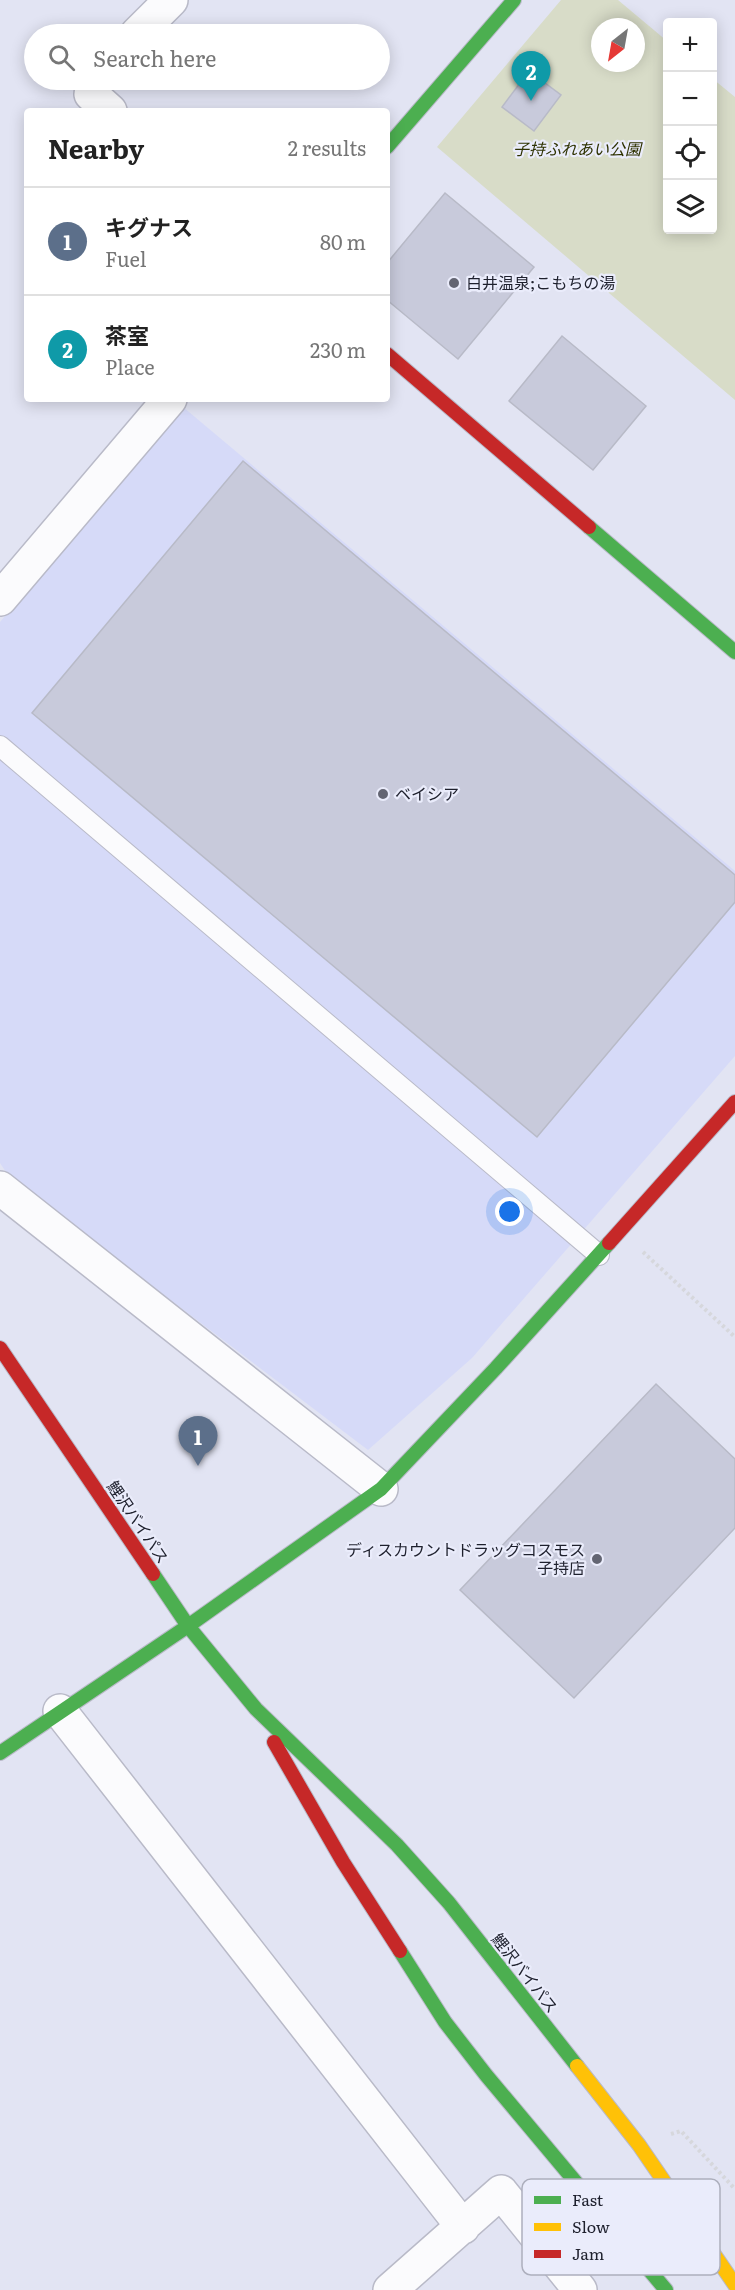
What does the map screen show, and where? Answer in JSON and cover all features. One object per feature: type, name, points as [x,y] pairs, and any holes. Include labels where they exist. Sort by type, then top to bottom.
[{"type":"main road","points":[[390,144],[514,0]]},
{"type":"main road","points":[[390,357],[735,651]]},
{"type":"main road","points":[[0,1753],[188,1626],[381,1489],[496,1368],[735,1102]]},
{"type":"main road","name":"鯉沢バイパス","points":[[0,1348],[188,1626],[256,1709],[397,1845],[449,1903],[639,2145],[662,2179]]},
{"type":"main road","name":"鯉沢バイパス","points":[[256,1709],[343,1862],[445,2022],[573,2179]]},
{"type":"main road","name":"鯉沢バイパス","points":[[720,2263],[735,2285]]},
{"type":"main road","name":"鯉沢バイパス","points":[[653,2275],[666,2290]]},
{"type":"street","points":[[148,24],[171,0]]},
{"type":"street","points":[[93,90],[91,94],[107,108]]},
{"type":"street","points":[[0,599],[167,402]]},
{"type":"street","points":[[0,1188],[381,1489]]},
{"type":"street","points":[[60,1711],[463,2227]]},
{"type":"street","points":[[390,2290],[501,2192],[522,2218]]},
{"type":"street","points":[[568,2275],[580,2290]]},
{"type":"lane","points":[[0,746],[599,1255]]},
{"type":"path","points":[[620,1231],[735,1337]]},
{"type":"path","points":[[639,2145],[681,2131],[735,2189]]},
{"type":"shaded area","points":[[183,407],[735,871],[735,1056],[472,1358],[368,1450],[10,1178],[0,1163],[0,622]]},
{"type":"green space","name":"子持ふれあい公園","points":[[561,0],[618,0],[640,18],[591,18],[591,72],[645,72],[645,23],[663,38],[663,234],[717,234],[717,82],[735,97],[735,400],[437,147]]},
{"type":"building","points":[[529,71],[561,95],[534,131],[502,107]]},
{"type":"building","name":"白井温泉;こもちの湯","points":[[445,193],[534,267],[458,359],[390,302],[390,259]]},
{"type":"building","points":[[562,336],[646,406],[593,470],[509,401]]},
{"type":"building","name":"ベイシア","points":[[243,461],[735,875],[735,902],[537,1137],[32,713]]},
{"type":"building","name":"ディスカウントドラッグコスモス 子持店","points":[[656,1384],[735,1459],[735,1528],[574,1698],[460,1590]]},
{"type":"traffic: fast","points":[[390,144],[514,0]]},
{"type":"traffic: fast","points":[[589,527],[735,652]]},
{"type":"traffic: fast","points":[[0,1753],[188,1626],[381,1489],[496,1368],[609,1243]]},
{"type":"traffic: fast","points":[[153,1574],[188,1626],[256,1709],[397,1845],[449,1903],[577,2066]]},
{"type":"traffic: fast","points":[[400,1951],[445,2022],[573,2179]]},
{"type":"traffic: fast","points":[[653,2275],[666,2290]]},
{"type":"traffic: slow","points":[[577,2066],[639,2145],[662,2179]]},
{"type":"traffic: slow","points":[[720,2263],[735,2285]]},
{"type":"traffic: jam","points":[[390,357],[589,527]]},
{"type":"traffic: jam","points":[[609,1243],[735,1102]]},
{"type":"traffic: jam","points":[[0,1348],[153,1574]]},
{"type":"traffic: jam","points":[[274,1742],[343,1862],[400,1951]]},
{"type":"place","name":"茶室","points":[[531,101]]},
{"type":"place","name":"白井温泉;こもちの湯","points":[[454,283]]},
{"type":"place","name":"ベイシア","points":[[383,794]]},
{"type":"place","name":"キグナス","points":[[198,1466]]},
{"type":"place","name":"ディスカウントドラッグコスモス 子持店","points":[[597,1559]]}]
